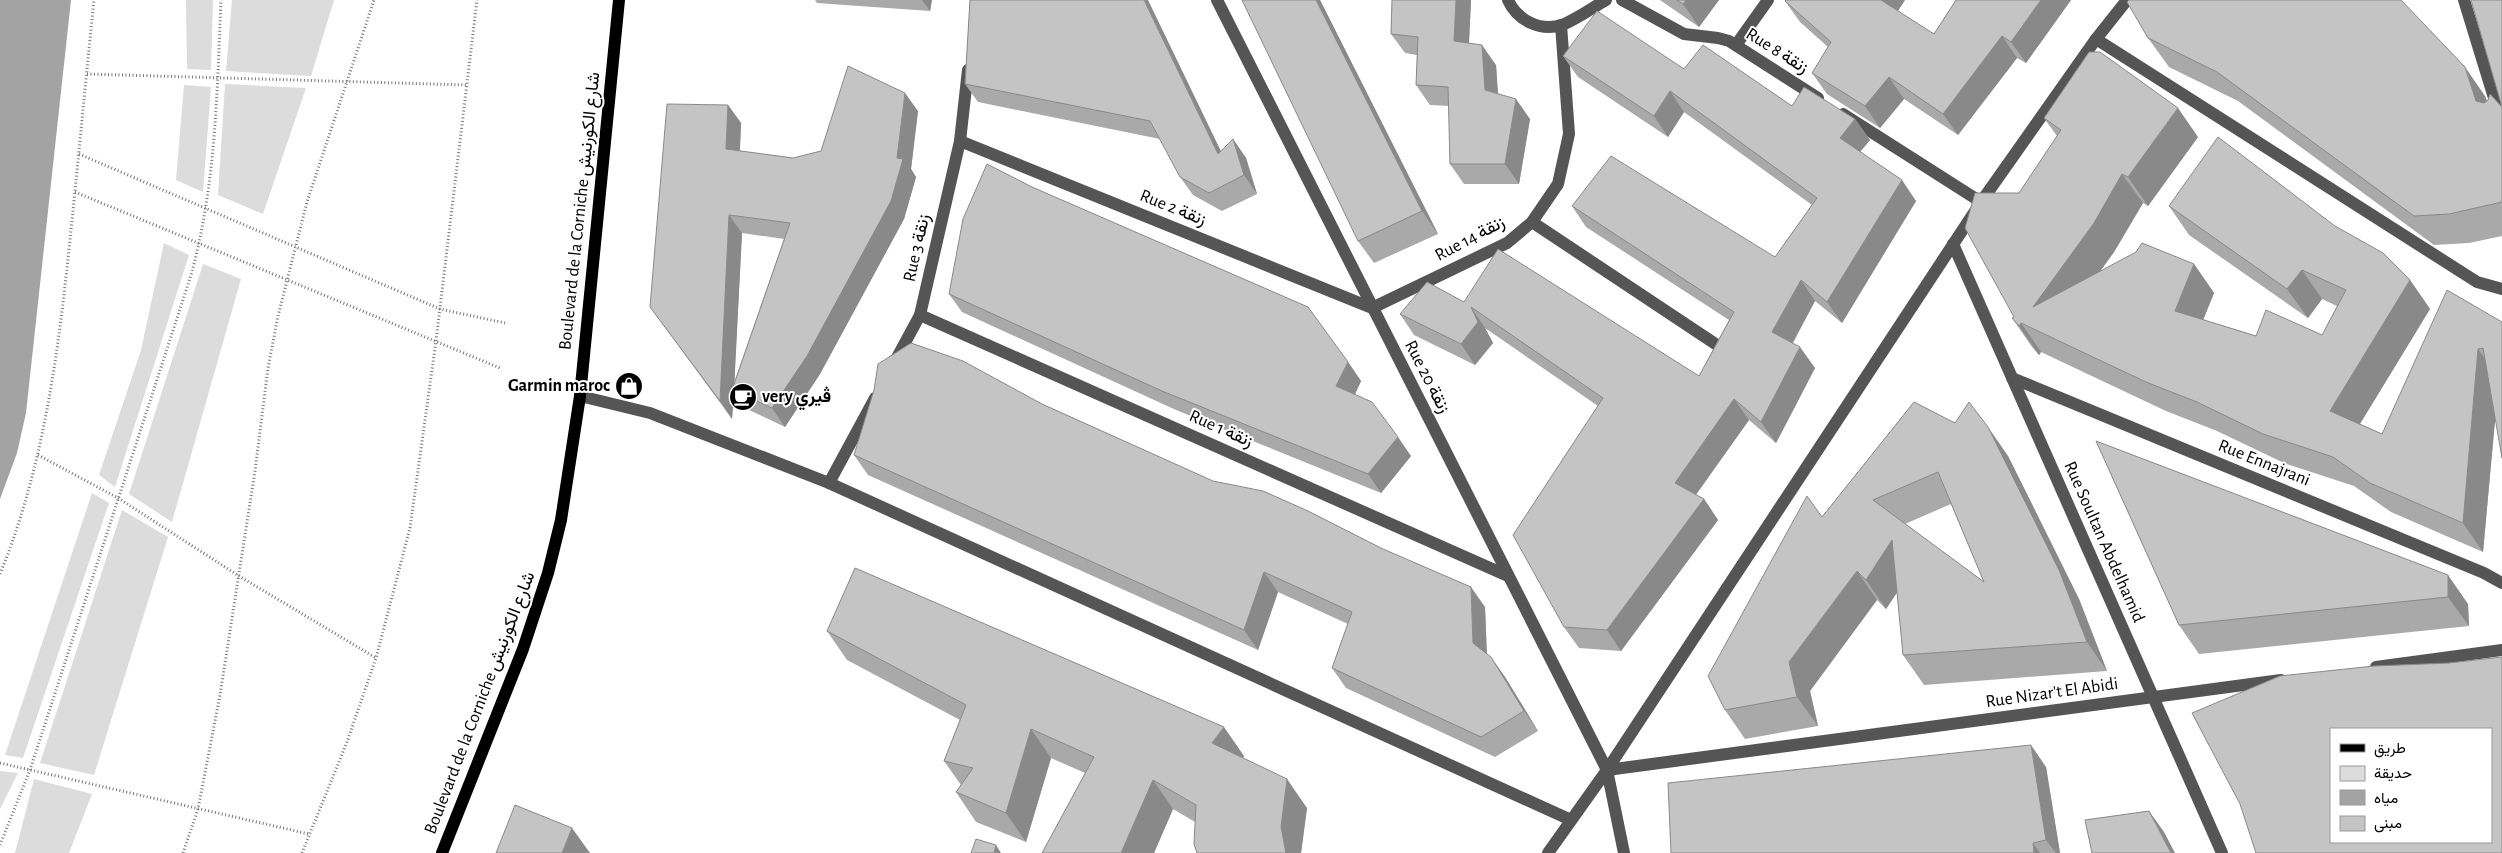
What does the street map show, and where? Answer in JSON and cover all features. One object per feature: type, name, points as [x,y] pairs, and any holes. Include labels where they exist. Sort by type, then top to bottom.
[{"type":"main road","name":"Boulevard de la Corniche شارع الكورنيش","points":[[442,853],[523,648],[548,573],[567,488],[580,396],[619,0]]},
{"type":"street","name":"Rue 20 زنقة","points":[[1217,0],[1607,770],[1624,853]]},
{"type":"street","points":[[1508,0],[1512,9],[1522,19],[1537,26],[1561,25],[1606,0]]},
{"type":"street","name":"Rue 8 زنقة","points":[[1622,0],[1684,34],[1718,38],[1736,45],[1981,202]]},
{"type":"street","points":[[1736,45],[1768,0]]},
{"type":"street","points":[[1548,853],[1607,770],[1981,202],[2096,39],[2127,0]]},
{"type":"street","points":[[2464,0],[2502,124]]},
{"type":"street","name":"Rue 14 زنقة","points":[[1372,308],[1507,243],[1532,222],[1558,184],[1569,134],[1561,25]]},
{"type":"street","points":[[2096,39],[2477,282],[2502,289]]},
{"type":"street","name":"Rue 3 زنقة","points":[[888,374],[920,315],[960,141],[970,56]]},
{"type":"street","name":"Rue 2 زنقة","points":[[960,141],[1372,308]]},
{"type":"street","points":[[1532,222],[1717,345]]},
{"type":"street","name":"Rue Soultan Abdelhamid","points":[[1953,244],[2222,853]]},
{"type":"street","name":"Rue 1 زنقة","points":[[920,315],[1508,576]]},
{"type":"street","name":"Rue Ennajrani","points":[[2012,378],[2484,573],[2502,583]]},
{"type":"street","points":[[829,483],[879,391]]},
{"type":"street","points":[[580,396],[650,413],[829,483],[1570,820]]},
{"type":"street","points":[[2366,668],[2502,650]]},
{"type":"street","name":"Rue Nizar't El Abidi","points":[[1607,770],[2298,678]]},
{"type":"path","points":[[0,574],[38,455],[50,404],[58,352],[94,0]]},
{"type":"path","points":[[0,845],[30,770],[184,300],[200,243],[207,209],[216,131],[221,0]]},
{"type":"path","points":[[183,853],[198,809],[220,695],[239,576],[268,368],[287,280],[295,246],[327,139],[349,82],[374,0]]},
{"type":"path","points":[[302,853],[347,742],[376,658],[410,528],[436,341],[468,85],[476,0]]},
{"type":"path","points":[[87,74],[468,85]]},
{"type":"path","points":[[79,154],[440,309],[505,323]]},
{"type":"path","points":[[75,192],[500,368]]},
{"type":"path","points":[[38,455],[118,498],[239,576],[376,658]]},
{"type":"path","points":[[0,763],[309,834]]},
{"type":"green space","points":[[186,0],[213,0],[211,70],[187,69]]},
{"type":"green space","points":[[232,0],[334,0],[311,76],[226,71]]},
{"type":"green space","points":[[225,84],[306,88],[263,214],[218,195]]},
{"type":"green space","points":[[184,85],[211,87],[203,192],[176,180]]},
{"type":"green space","points":[[164,243],[189,255],[115,487],[99,475],[141,350]]},
{"type":"green space","points":[[203,264],[241,279],[172,522],[129,494]]},
{"type":"green space","points":[[92,493],[109,503],[23,758],[5,755]]},
{"type":"green space","points":[[122,510],[168,537],[94,775],[40,763]]},
{"type":"green space","points":[[0,771],[18,773],[0,809]]},
{"type":"green space","points":[[34,779],[92,794],[69,853],[15,853]]},
{"type":"water","points":[[0,0],[71,0],[26,413],[17,453],[0,499]]},
{"type":"building","points":[[970,0],[1144,0],[1218,154],[1233,139],[1244,175],[1209,193],[1180,177],[1150,121],[965,84]]},
{"type":"building","points":[[1242,0],[1316,0],[1422,211],[1358,241]]},
{"type":"building","points":[[1392,0],[1456,0],[1454,41],[1482,45],[1485,90],[1516,99],[1505,164],[1450,164],[1448,87],[1416,85],[1418,37],[1391,34]]},
{"type":"building","points":[[1677,0],[1686,0],[1683,4]]},
{"type":"building","points":[[1786,0],[1881,0],[1934,34],[1956,0],[2041,0],[2011,42],[2002,36],[1943,114],[1889,77],[1865,106],[1812,73],[1831,42]]},
{"type":"building","points":[[2129,0],[2401,0],[2465,67],[2476,101],[2484,103],[2488,100],[2490,94],[2502,107],[2502,202],[2449,214],[2414,216],[2217,72],[2148,38],[2127,2]]},
{"type":"building","points":[[2471,0],[2502,0],[2502,107]]},
{"type":"building","points":[[1597,11],[1684,69],[1703,45],[1792,106],[1804,87],[1855,119],[1840,138],[1902,180],[1827,302],[1801,280],[1772,332],[1800,347],[1761,422],[1734,399],[1675,483],[1704,499],[1607,630],[1564,627],[1513,535],[1603,398],[1471,307],[1478,322],[1461,344],[1400,314],[1427,282],[1464,302],[1498,249],[1699,376],[1734,312],[1572,206],[1611,156],[1775,257],[1817,198],[1670,91],[1654,116],[1563,56]]},
{"type":"building","points":[[2089,52],[2100,52],[2178,108],[2128,177],[2122,174],[2094,223],[2033,307],[2136,252],[2142,243],[2194,264],[2175,311],[2256,336],[2266,310],[2322,335],[2346,290],[2302,270],[2287,289],[2169,206],[2218,137],[2335,226],[2383,253],[2410,280],[2330,411],[2382,434],[2447,290],[2502,322],[2502,458],[2483,348],[2478,349],[2463,523],[2370,483],[2333,457],[2263,434],[2197,402],[2146,382],[2021,323],[2019,326],[2012,318],[2014,317],[1965,228],[1975,193],[2019,193],[2061,130],[2044,118]]},
{"type":"building","points":[[848,66],[905,93],[897,158],[903,159],[891,201],[807,356],[772,408],[732,390],[790,223],[729,215],[720,401],[650,307],[667,104],[728,105],[726,149],[793,158],[821,151]]},
{"type":"building","points":[[987,164],[1032,187],[1308,307],[1348,362],[1336,386],[1372,402],[1398,437],[1368,474],[1162,391],[949,294],[963,219]]},
{"type":"building","points":[[911,343],[963,361],[1042,404],[1213,481],[1263,491],[1308,511],[1383,549],[1471,587],[1473,643],[1491,657],[1524,711],[1481,737],[1332,668],[1352,612],[1264,572],[1244,630],[854,455],[874,390],[878,364]]},
{"type":"building","points":[[1914,402],[1955,423],[1969,402],[1988,427],[2059,570],[2087,642],[1903,655],[1892,540],[1866,580],[1857,571],[1789,662],[1797,697],[1725,710],[1708,676],[1807,496],[1822,517]],"holes":[[[1938,472],[1984,582],[1873,500]]]},
{"type":"building","points":[[2096,441],[2448,575],[2448,597],[2179,625]]},
{"type":"building","points":[[855,568],[1224,727],[1212,743],[1287,779],[1281,827],[1286,853],[1197,853],[1194,844],[1196,805],[1153,780],[1121,853],[1042,853],[1094,757],[1031,729],[1006,813],[956,792],[973,768],[944,761],[966,705],[827,631]]},
{"type":"building","points":[[2502,657],[2502,853],[2256,853],[2240,804],[2192,713],[2280,676],[2374,666],[2449,663]]},
{"type":"building","points":[[2031,745],[2046,840],[2033,843],[2034,853],[1671,853],[1668,783]]},
{"type":"building","points":[[515,805],[572,828],[562,853],[496,853]]},
{"type":"building","points":[[2149,811],[2171,853],[2092,853],[2085,820]]},
{"type":"building","points":[[976,839],[996,845],[994,853],[971,853]]},
{"type":"place","name":"Garmin maroc","points":[[629,386]]},
{"type":"place","name":"very ڤيري","points":[[743,397]]}]
